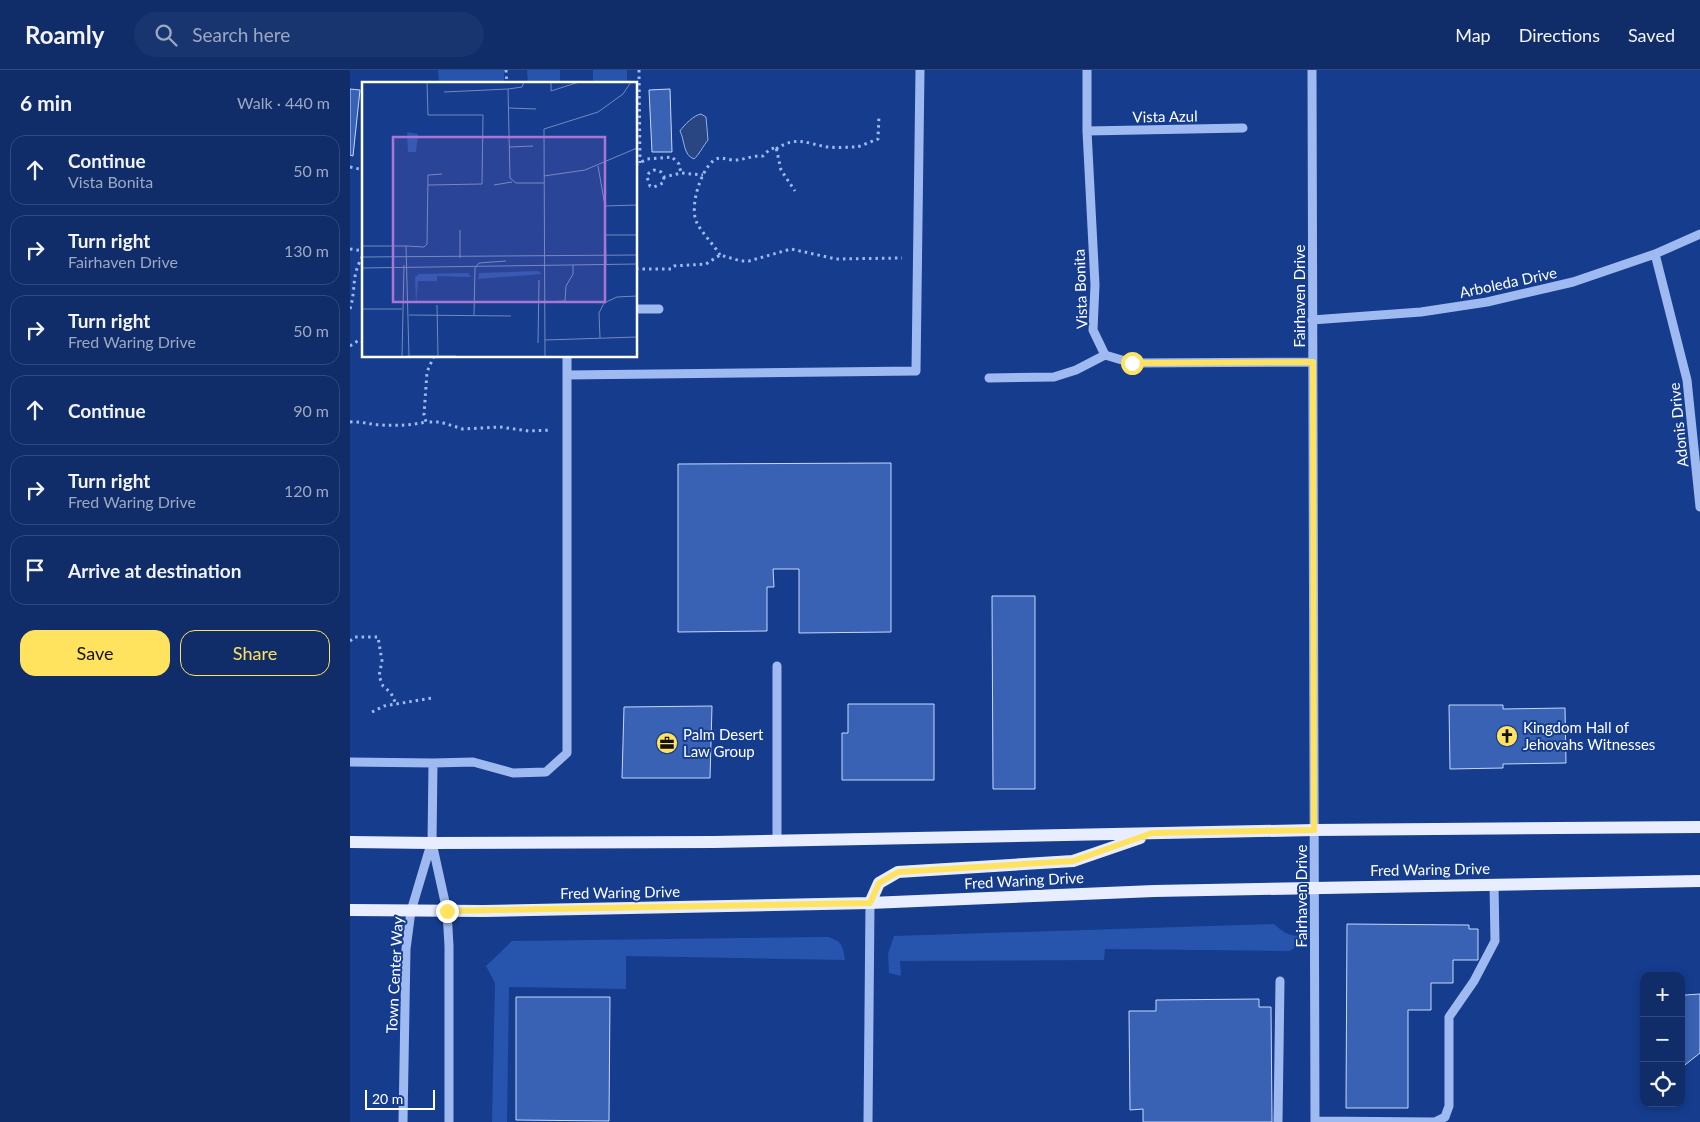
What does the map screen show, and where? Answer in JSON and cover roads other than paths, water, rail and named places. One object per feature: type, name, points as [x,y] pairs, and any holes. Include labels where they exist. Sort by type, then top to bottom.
[{"type":"main road","points":[[350,842],[432,844],[1314,830],[1700,827]]},
{"type":"main road","points":[[870,903],[879,883],[898,872],[1073,861],[1152,833]]},
{"type":"main road","name":"Fred Waring Drive","points":[[350,910],[447,911],[870,903],[1154,890],[1700,881]]},
{"type":"street","points":[[567,375],[916,371],[920,70]]},
{"type":"street","name":"Vista Bonita","points":[[1087,70],[1087,131],[1095,285],[1093,330],[1105,356]]},
{"type":"street","name":"Fairhaven Drive","points":[[1312,70],[1315,1122]]},
{"type":"street","name":"Vista Azul","points":[[1087,131],[1243,128]]},
{"type":"street","name":"Arboleda Drive","points":[[1312,320],[1421,312],[1487,302],[1573,282],[1655,254],[1700,234]]},
{"type":"street","name":"Adonis Drive","points":[[1655,254],[1687,380],[1700,507]]},
{"type":"street","points":[[638,309],[659,309]]},
{"type":"street","points":[[989,378],[1054,377],[1076,370],[1105,356],[1132,363],[1313,362]]},
{"type":"street","points":[[350,762],[474,762],[513,773],[546,772],[567,753],[567,358]]},
{"type":"street","points":[[777,666],[777,840]]},
{"type":"street","points":[[433,763],[432,844],[447,911],[449,946],[449,1122]]},
{"type":"street","name":"Town Center Way","points":[[403,1122],[406,949],[411,911],[432,844]]},
{"type":"street","points":[[1315,1122],[1435,1122],[1445,1117],[1449,1106],[1449,1017],[1474,981],[1495,941],[1494,884]]},
{"type":"street","points":[[868,1122],[870,903]]},
{"type":"street","points":[[1278,1122],[1280,981]]},
{"type":"place","name":"Kingdom Hall of Jehovahs Witnesses","points":[[1507,736]]},
{"type":"place","name":"Palm Desert Law Group","points":[[667,743]]}]
